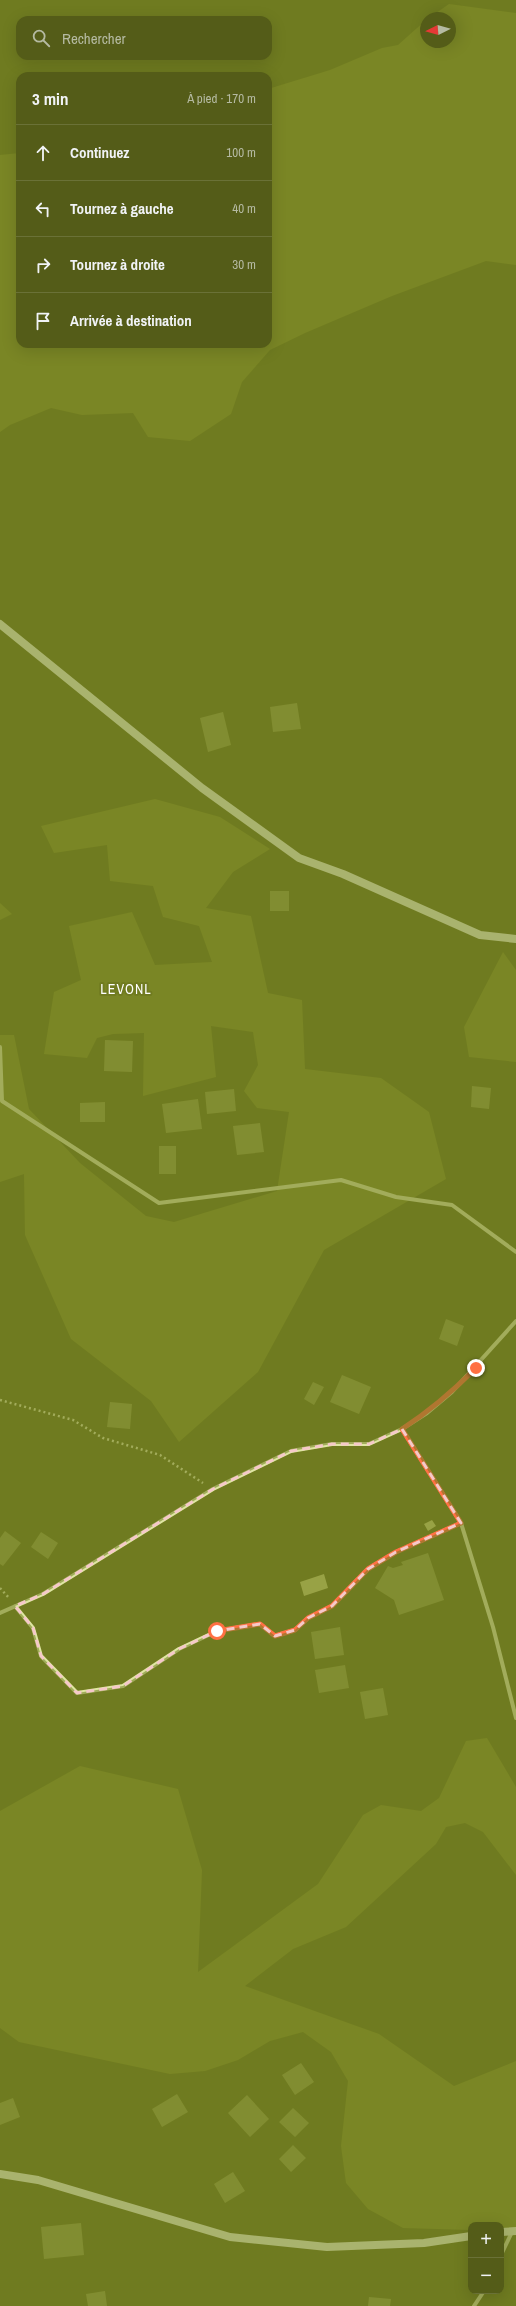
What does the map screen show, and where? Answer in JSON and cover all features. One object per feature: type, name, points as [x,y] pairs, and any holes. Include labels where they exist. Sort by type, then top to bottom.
[{"type":"street","points":[[0,624],[202,788],[299,858],[342,874],[480,935],[516,940]]},
{"type":"street","points":[[0,1047],[2,1101],[159,1203],[341,1180],[396,1197],[452,1206],[516,1252]]},
{"type":"street","points":[[0,1613],[43,1594],[214,1489],[291,1451],[332,1444],[369,1444],[402,1429],[427,1413],[452,1392],[516,1321]]},
{"type":"street","points":[[402,1429],[461,1523],[492,1626],[516,1718]]},
{"type":"street","points":[[15,1606],[33,1628],[41,1656],[77,1693],[98,1691],[124,1686],[179,1649],[217,1631],[260,1624],[275,1636],[295,1630],[308,1618],[332,1606],[368,1569],[396,1552],[461,1523]]},
{"type":"street","points":[[0,2174],[38,2180],[230,2237],[327,2247],[424,2243],[468,2236]]},
{"type":"street","points":[[504,2232],[514,2231]]},
{"type":"street","points":[[504,2249],[514,2231]]},
{"type":"street","points":[[474,2306],[482,2294]]},
{"type":"path","points":[[0,1400],[73,1420],[103,1438],[160,1456],[214,1489]]},
{"type":"highlighted area","points":[[402,1429],[461,1523],[396,1552],[368,1569],[332,1606],[308,1618],[295,1630],[275,1636],[260,1624],[217,1631],[179,1649],[123,1686],[77,1693],[41,1656],[33,1628],[15,1606],[43,1594],[213,1489],[291,1451],[332,1444],[369,1444]]},
{"type":"green space","points":[[449,4],[516,13],[516,265],[486,261],[392,296],[305,333],[270,350],[242,382],[231,414],[190,441],[148,437],[133,413],[82,415],[51,408],[10,425],[0,432],[0,155],[16,153],[16,348],[272,348],[272,88],[330,70],[382,48],[398,45],[420,25],[420,48],[456,48],[456,12],[438,12]]},
{"type":"green space","points":[[155,799],[220,817],[270,849],[233,872],[206,908],[251,916],[268,993],[302,1000],[305,1069],[381,1078],[429,1112],[446,1179],[324,1250],[258,1372],[179,1442],[151,1401],[71,1339],[25,1235],[24,1174],[0,1182],[0,1035],[14,1035],[29,1109],[80,1163],[146,1216],[174,1222],[277,1191],[289,1112],[257,1108],[244,1091],[258,1065],[253,1032],[211,1026],[216,1077],[143,1096],[144,1033],[113,1034],[97,1038],[87,1058],[44,1054],[54,992],[81,980],[69,926],[132,912],[155,965],[212,962],[199,926],[163,917],[153,886],[110,881],[107,845],[54,853],[41,826]]},
{"type":"green space","points":[[0,903],[12,914],[0,920]]},
{"type":"green space","points":[[503,952],[516,970],[516,1062],[469,1057],[464,1027]]},
{"type":"green space","points":[[487,1738],[516,1787],[516,1875],[483,1832],[465,1823],[446,1827],[436,1844],[346,1927],[293,1949],[245,1986],[379,2034],[454,2086],[516,2061],[516,2232],[504,2230],[504,2222],[468,2222],[468,2230],[403,2228],[368,2209],[346,2183],[341,2146],[348,2081],[331,2052],[303,2032],[270,2041],[238,2060],[205,2071],[170,2074],[19,2042],[0,2028],[0,1811],[80,1766],[178,1789],[202,1870],[198,1972],[318,1884],[363,1815],[381,1805],[421,1811],[439,1798],[466,1741]]},
{"type":"building","points":[[297,703],[301,729],[273,732],[270,707]]},
{"type":"building","points":[[223,712],[231,745],[208,752],[200,718]]},
{"type":"building","points":[[270,891],[289,891],[289,911],[270,911]]},
{"type":"building","points":[[105,1040],[133,1041],[132,1072],[104,1071]]},
{"type":"building","points":[[472,1086],[491,1088],[489,1109],[471,1107]]},
{"type":"building","points":[[234,1089],[236,1111],[207,1114],[205,1092]]},
{"type":"building","points":[[198,1099],[202,1129],[166,1133],[162,1104]]},
{"type":"building","points":[[105,1102],[105,1122],[80,1122],[80,1103]]},
{"type":"building","points":[[260,1123],[264,1152],[237,1155],[233,1126]]},
{"type":"building","points":[[159,1146],[176,1146],[176,1174],[159,1174]]},
{"type":"building","points":[[446,1319],[464,1326],[457,1346],[439,1339]]},
{"type":"building","points":[[342,1375],[371,1387],[359,1414],[330,1402]]},
{"type":"building","points":[[313,1382],[324,1387],[314,1405],[304,1399]]},
{"type":"building","points":[[110,1402],[132,1404],[130,1429],[107,1427]]},
{"type":"building","points":[[432,1520],[436,1526],[428,1531],[424,1524]]},
{"type":"building","points":[[5,1531],[21,1543],[3,1566],[0,1564],[0,1538]]},
{"type":"building","points":[[41,1532],[58,1543],[48,1559],[31,1547]]},
{"type":"building","points":[[428,1553],[444,1600],[399,1615],[394,1600],[375,1588],[388,1566],[393,1568],[403,1565],[401,1562]]},
{"type":"building","points":[[324,1574],[328,1588],[304,1596],[300,1582]]},
{"type":"building","points":[[340,1627],[344,1655],[315,1659],[311,1632]]},
{"type":"building","points":[[345,1665],[349,1688],[319,1693],[315,1670]]},
{"type":"building","points":[[383,1688],[388,1715],[365,1719],[360,1692]]},
{"type":"building","points":[[301,2063],[314,2082],[295,2095],[282,2075]]},
{"type":"building","points":[[177,2094],[188,2112],[162,2127],[152,2109]]},
{"type":"building","points":[[247,2095],[269,2119],[250,2137],[228,2113]]},
{"type":"building","points":[[13,2098],[20,2117],[0,2125],[0,2103]]},
{"type":"building","points":[[293,2108],[309,2123],[295,2137],[279,2122]]},
{"type":"building","points":[[293,2145],[306,2158],[291,2172],[279,2159]]},
{"type":"building","points":[[233,2172],[245,2191],[225,2203],[214,2184]]},
{"type":"building","points":[[81,2223],[84,2255],[44,2259],[41,2227]]},
{"type":"building","points":[[105,2291],[107,2306],[88,2306],[86,2294]]},
{"type":"building","points":[[369,2297],[391,2299],[390,2306],[368,2306]]},
{"type":"district","name":"LEVONL","points":[[126,989]]},
{"type":"route","points":[[217,1631],[260,1624],[275,1636],[295,1630],[308,1618],[332,1606],[368,1569],[396,1552],[461,1523],[402,1429],[427,1413],[452,1392],[476,1368]]}]
